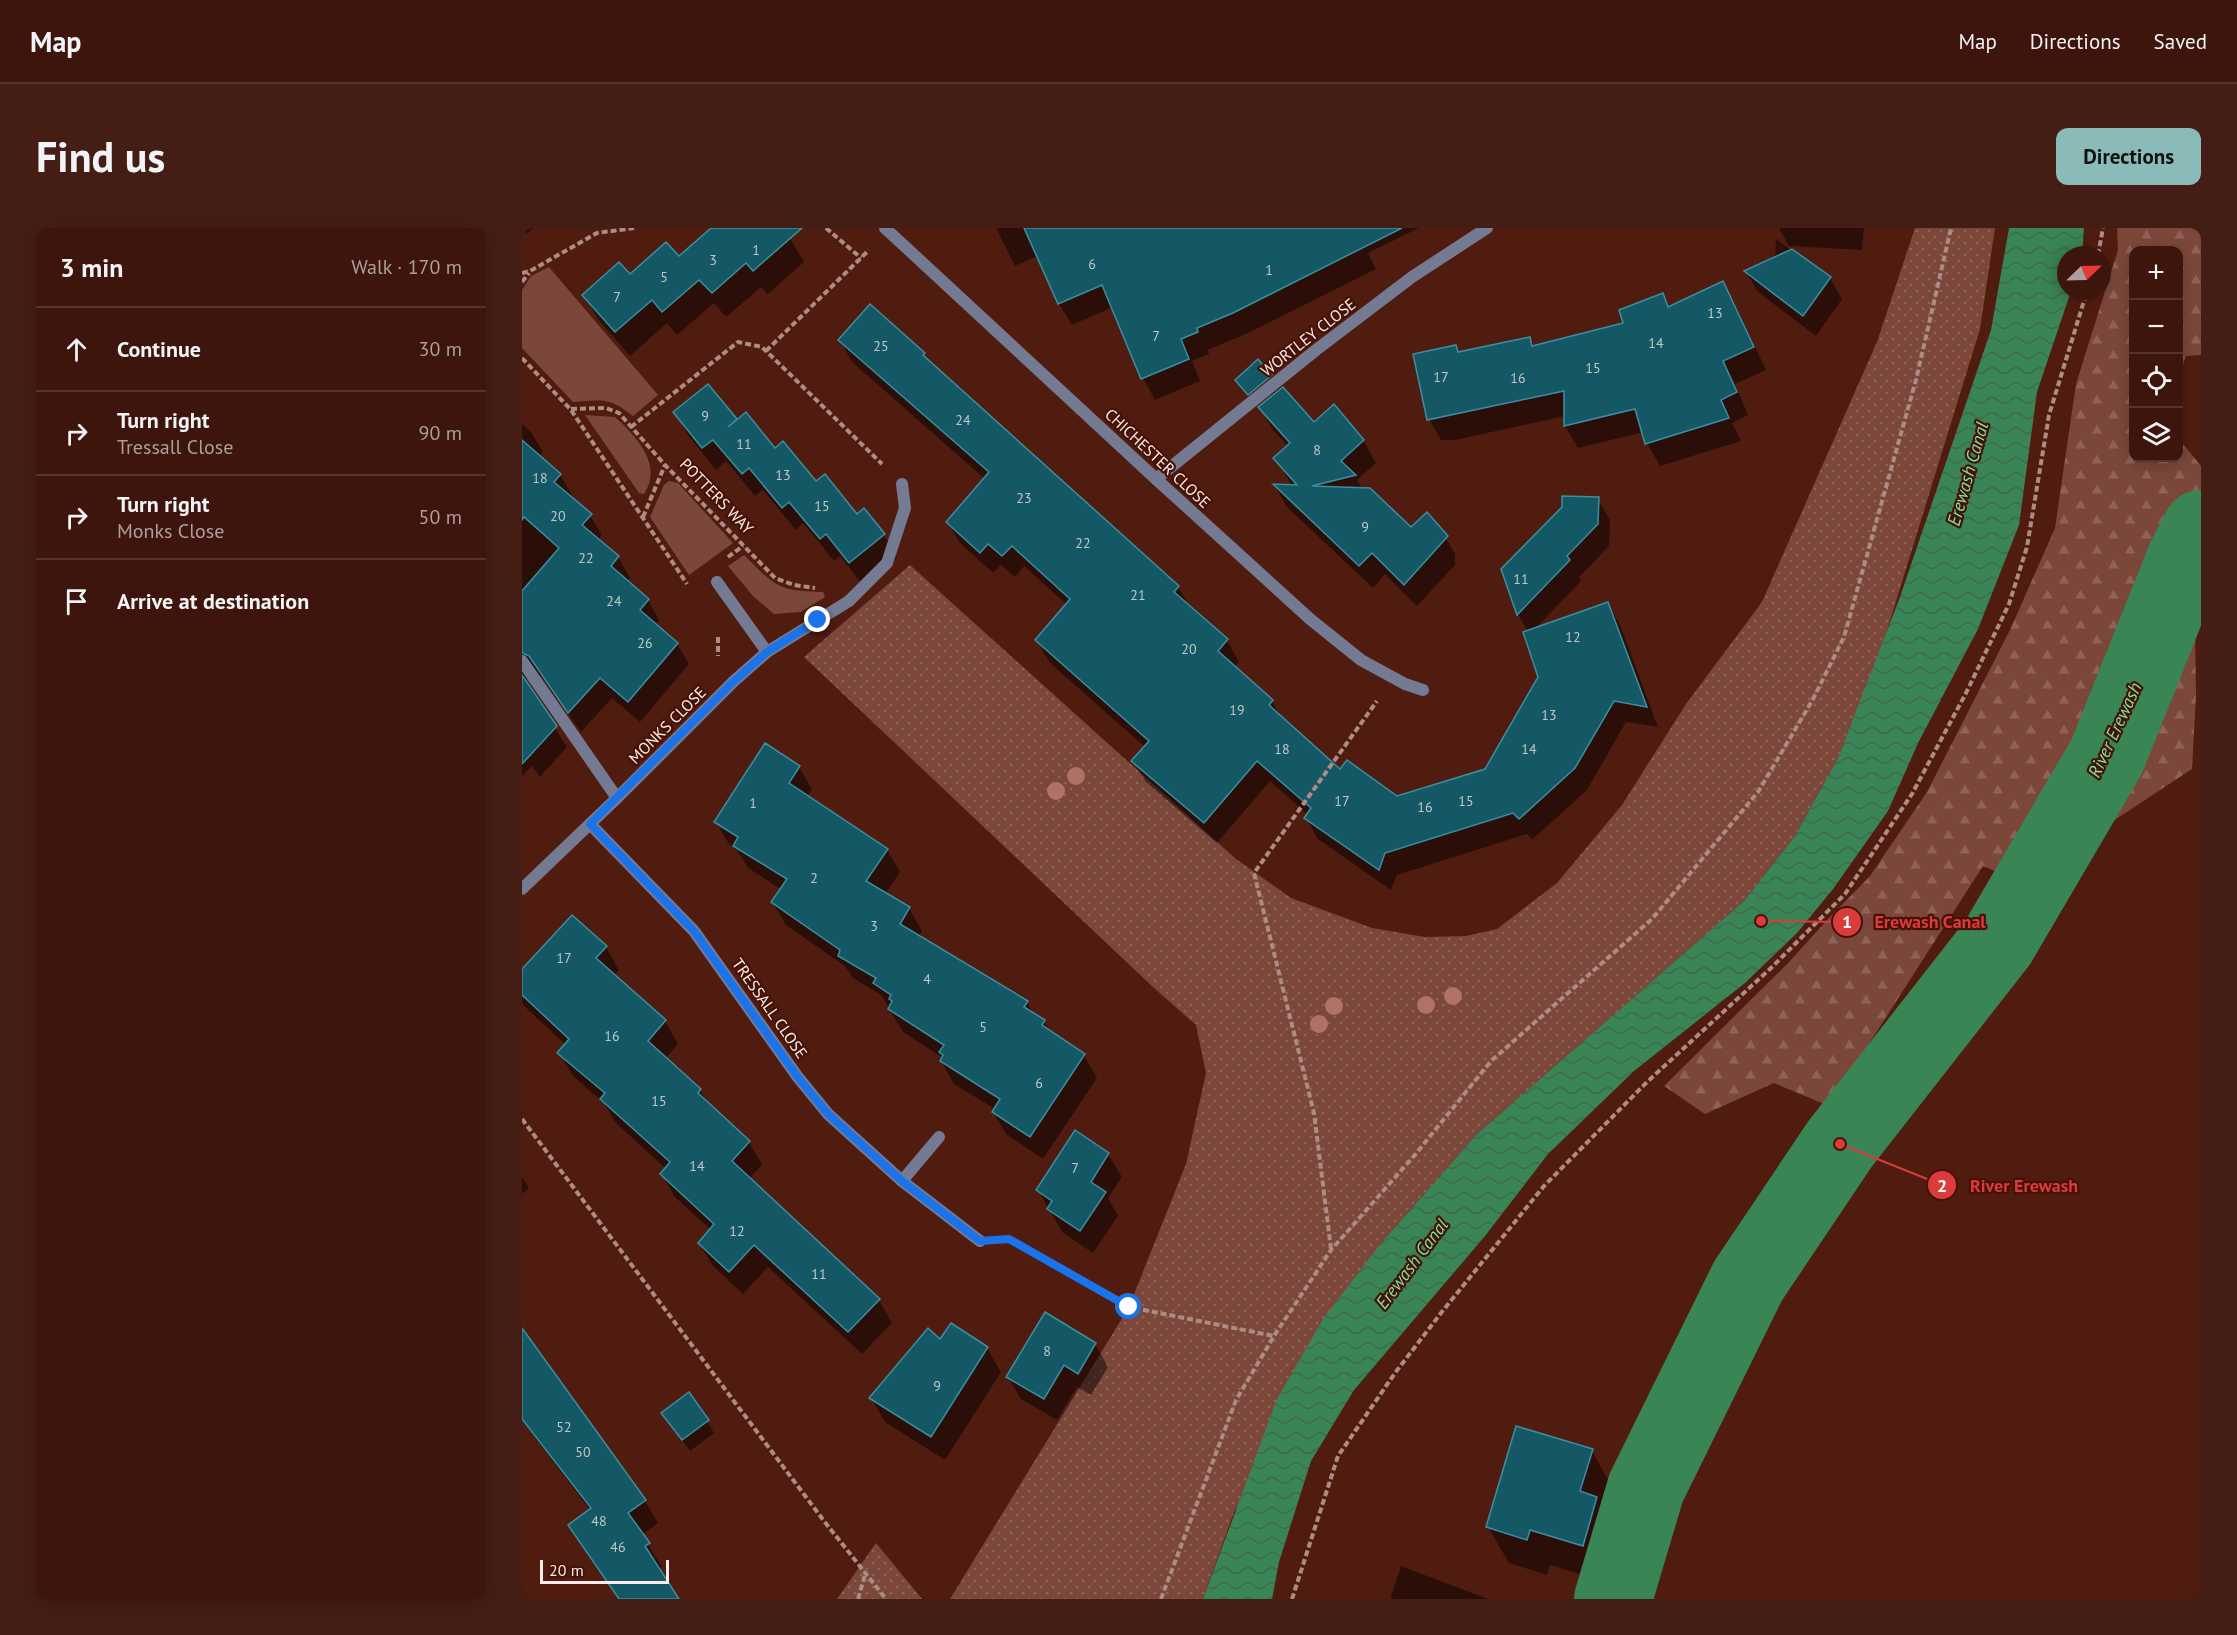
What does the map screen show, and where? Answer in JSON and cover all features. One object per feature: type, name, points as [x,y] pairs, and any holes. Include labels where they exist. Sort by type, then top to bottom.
[{"type":"street","name":"WORTLEY CLOSE","points":[[1156,479],[1412,277],[1487,228]]},
{"type":"street","name":"CHICHESTER CLOSE","points":[[887,229],[1156,479],[1342,646],[1393,678],[1423,690]]},
{"type":"street","name":"MONKS CLOSE","points":[[522,888],[617,798],[734,681],[767,652],[849,601],[887,563],[905,508],[902,484]]},
{"type":"street","points":[[717,582],[767,652]]},
{"type":"street","points":[[522,661],[617,798]]},
{"type":"street","name":"TRESSALL CLOSE","points":[[590,824],[694,931],[797,1076],[828,1114],[902,1181],[980,1241]]},
{"type":"street","points":[[902,1181],[939,1137]]},
{"type":"path","points":[[522,273],[530,271],[603,228]]},
{"type":"path","points":[[597,233],[634,228]]},
{"type":"path","points":[[826,228],[861,258]]},
{"type":"path","points":[[1161,1599],[1236,1400],[1274,1336],[1331,1250],[1414,1156],[1491,1061],[1652,919],[1758,792],[1812,701],[1844,637],[1916,380],[1951,228]]},
{"type":"path","points":[[2100,246],[2103,228]]},
{"type":"path","points":[[766,351],[861,258],[887,229]]},
{"type":"path","points":[[522,282],[530,271]]},
{"type":"path","points":[[1292,1599],[1338,1455],[1395,1373],[1441,1313],[1544,1186],[1647,1082],[1771,968],[1845,894],[1912,794],[1966,693],[2009,604],[2027,547],[2049,415],[2084,300]]},
{"type":"path","points":[[632,427],[738,342],[762,347],[902,484]]},
{"type":"path","points":[[522,358],[571,410],[689,586]]},
{"type":"path","name":"POTTERS WAY","points":[[571,410],[606,408],[619,413],[664,465],[775,578],[794,585],[824,589],[849,601]]},
{"type":"path","points":[[643,517],[664,465]]},
{"type":"path","points":[[714,627],[720,650],[718,660],[734,681]]},
{"type":"path","points":[[1331,1250],[1314,1113],[1254,873],[1393,678]]},
{"type":"path","points":[[522,1119],[886,1599]]},
{"type":"path","points":[[980,1241],[1009,1239],[1129,1307],[1274,1336]]},
{"type":"path","points":[[858,1599],[866,1574]]},
{"type":"green space","points":[[1915,228],[1995,228],[1980,329],[1881,650],[1838,758],[1795,836],[1744,901],[1477,1134],[1382,1242],[1234,1512],[1203,1599],[950,1599],[1129,1307],[1186,1164],[1206,1073],[1196,1025],[804,657],[910,565],[1236,859],[1291,898],[1372,928],[1425,937],[1466,936],[1497,929],[1557,883],[1622,805],[1686,704],[1762,602],[1877,342]]},
{"type":"green space","points":[[2117,228],[2201,228],[2201,355],[2186,356],[2183,365],[2183,246],[2129,246],[2129,462],[2183,462],[2183,444],[2201,466],[2201,554],[2194,567],[2196,695],[2192,769],[2107,825],[2063,899],[1983,866],[1829,1106],[1774,1083],[1705,1114],[1664,1086],[1788,963],[1870,876],[1927,792],[2010,630],[2055,528],[2076,384],[2102,300],[2111,300],[2111,272],[2118,250]]},
{"type":"green space","points":[[549,267],[658,395],[633,416],[605,401],[573,402],[522,348],[522,290],[531,276]]},
{"type":"green space","points":[[585,415],[615,417],[639,443],[649,462],[651,473],[644,494],[639,493]]},
{"type":"green space","points":[[669,481],[678,483],[733,543],[689,575],[650,517],[664,485]]},
{"type":"green space","points":[[744,555],[778,585],[796,590],[823,592],[825,597],[801,612],[774,614],[753,596],[728,566]]},
{"type":"green space","points":[[876,1543],[922,1599],[837,1599]]},
{"type":"water","points":[[2009,228],[2084,228],[2083,246],[2057,246],[2057,300],[2068,300],[2037,392],[2019,525],[1978,629],[1918,743],[1888,811],[1833,889],[1797,933],[1745,983],[1634,1071],[1548,1154],[1485,1236],[1354,1390],[1311,1461],[1279,1562],[1272,1599],[1203,1599],[1277,1399],[1323,1319],[1382,1242],[1477,1134],[1744,901],[1795,836],[1838,758],[1900,597],[1991,330]]},
{"type":"building","points":[[711,228],[802,228],[753,271],[746,263],[712,293],[699,280],[662,312],[652,300],[615,332],[582,295],[619,262],[630,274],[666,242],[679,256]]},
{"type":"building","points":[[1024,228],[1402,228],[1233,313],[1197,328],[1198,332],[1181,339],[1189,359],[1141,379],[1102,285],[1058,304]]},
{"type":"building","points":[[1792,249],[1831,277],[1803,316],[1744,271]]},
{"type":"building","points":[[1723,281],[1754,347],[1723,361],[1737,392],[1721,400],[1729,418],[1645,444],[1635,409],[1564,426],[1564,391],[1427,420],[1413,354],[1456,345],[1458,352],[1530,337],[1532,346],[1623,323],[1619,310],[1663,293],[1668,307]]},
{"type":"building","points":[[870,304],[925,353],[923,355],[1179,586],[1174,592],[1228,639],[1218,651],[1273,700],[1269,705],[1340,769],[1347,760],[1397,796],[1485,769],[1538,677],[1523,632],[1608,602],[1647,707],[1614,701],[1575,768],[1519,819],[1513,813],[1385,853],[1379,870],[1304,818],[1311,808],[1257,761],[1204,823],[1131,761],[1149,741],[1035,640],[1070,599],[1012,546],[1002,556],[988,544],[980,553],[946,522],[989,472],[838,340]]},
{"type":"building","points":[[1258,359],[1272,375],[1248,395],[1235,380]]},
{"type":"building","points":[[708,384],[737,419],[728,427],[746,412],[775,448],[783,441],[816,481],[825,474],[857,514],[864,508],[885,534],[849,563],[826,534],[820,539],[789,502],[782,508],[749,468],[742,474],[713,440],[702,448],[673,412]]},
{"type":"building","points":[[1283,387],[1314,422],[1334,404],[1364,440],[1341,461],[1356,475],[1312,486],[1370,488],[1411,527],[1427,512],[1448,536],[1404,585],[1372,553],[1359,566],[1273,484],[1297,485],[1273,458],[1290,443],[1258,407]]},
{"type":"building","points":[[522,440],[561,474],[554,482],[592,514],[582,525],[619,556],[611,566],[649,599],[640,610],[678,643],[628,702],[600,678],[568,713],[529,656],[522,653],[522,591],[559,548],[524,517],[522,520]]},
{"type":"building","points":[[1562,496],[1599,497],[1598,524],[1567,556],[1570,560],[1517,615],[1501,569],[1562,507]]},
{"type":"building","points":[[522,675],[557,726],[522,764]]},
{"type":"building","points":[[765,743],[800,766],[789,783],[888,849],[866,881],[910,907],[900,924],[1028,1001],[1024,1007],[1045,1020],[1042,1025],[1085,1054],[1030,1137],[992,1112],[1000,1099],[940,1061],[943,1055],[939,1052],[944,1045],[888,1009],[892,1001],[889,999],[891,995],[873,983],[876,978],[838,956],[840,950],[771,902],[787,879],[733,846],[738,837],[714,822]]},
{"type":"building","points":[[572,915],[607,946],[596,958],[666,1020],[648,1041],[701,1089],[698,1093],[750,1141],[732,1161],[880,1299],[848,1332],[754,1245],[729,1272],[698,1243],[714,1224],[660,1174],[670,1162],[600,1099],[605,1093],[557,1053],[569,1039],[522,995],[522,969]]},
{"type":"building","points":[[1075,1130],[1109,1153],[1091,1182],[1106,1192],[1080,1231],[1047,1209],[1052,1201],[1036,1190]]},
{"type":"building","points":[[1045,1312],[1096,1343],[1078,1374],[1064,1365],[1044,1399],[1006,1377]]},
{"type":"building","points":[[951,1323],[988,1347],[931,1437],[869,1398],[928,1328],[940,1339]]},
{"type":"building","points":[[522,1328],[646,1500],[628,1513],[650,1543],[645,1546],[679,1599],[619,1599],[568,1525],[591,1508],[522,1419]]},
{"type":"building","points":[[689,1392],[709,1420],[682,1440],[661,1413]]},
{"type":"building","points":[[1516,1426],[1593,1449],[1580,1491],[1597,1497],[1583,1546],[1530,1530],[1527,1540],[1486,1527]]},
{"type":"waterway","name":"River Erewash","points":[[1613,1599],[1646,1488],[1748,1281],[1840,1144],[1998,942],[2107,756],[2186,558],[2201,529]]},
{"type":"place","name":"Erewash Canal","points":[[1761,921]]},
{"type":"place","name":"River Erewash","points":[[1840,1144]]},
{"type":"route","points":[[818,620],[767,652],[734,681],[590,824],[694,931],[797,1076],[828,1114],[902,1181],[980,1241],[1009,1239],[1129,1307]]}]
